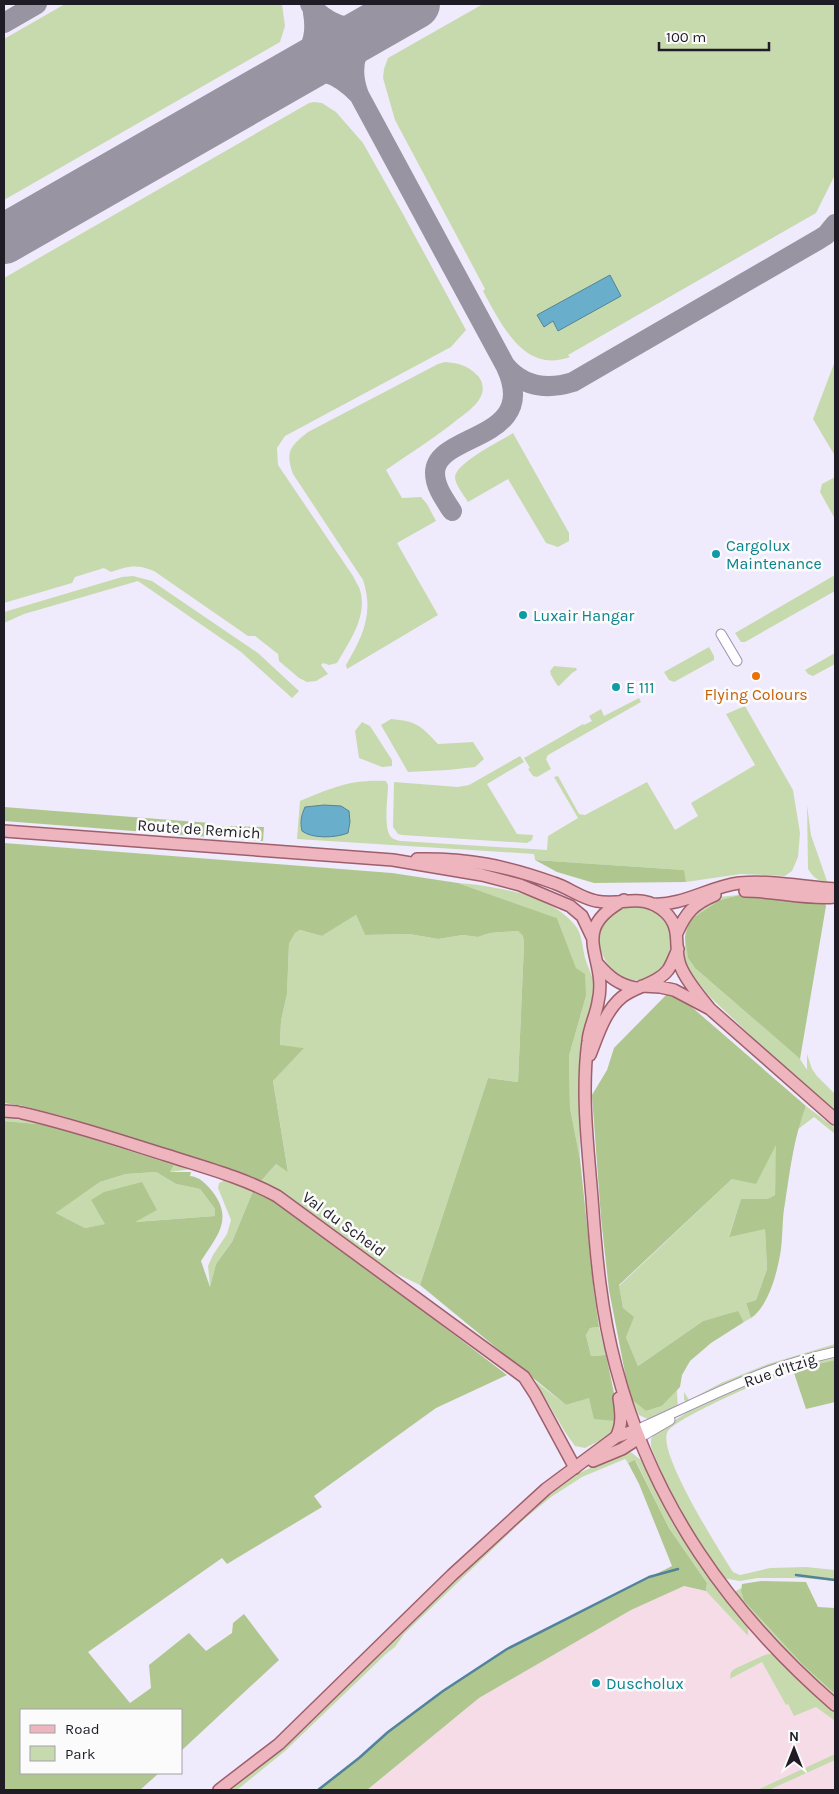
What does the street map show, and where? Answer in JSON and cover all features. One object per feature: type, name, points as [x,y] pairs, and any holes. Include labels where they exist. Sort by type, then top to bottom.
[{"type":"main road","name":"Route de Remich","points":[[4,831],[393,860],[482,875],[520,885],[570,906],[582,916],[592,937]]},
{"type":"main road","name":"Route de Remich","points":[[393,860],[438,858],[501,866],[557,884],[586,898],[608,902],[624,900]]},
{"type":"main road","points":[[653,904],[670,904],[716,887],[740,883],[796,885],[835,889]]},
{"type":"main road","points":[[677,933],[684,918],[693,906],[704,900],[746,887],[788,891],[796,885]]},
{"type":"main road","points":[[730,891],[759,891],[797,897],[835,897]]},
{"type":"main road","points":[[710,1009],[680,965],[677,933],[666,913],[653,904],[639,899],[624,900],[605,913],[596,924],[592,937],[593,954],[598,964],[607,974],[626,986],[660,987],[674,990],[710,1009],[835,1118]]},
{"type":"main road","points":[[587,1063],[601,1027],[620,998],[661,976],[669,969],[678,949]]},
{"type":"main road","points":[[598,964],[599,1000],[588,1040],[585,1093],[586,1124],[601,1291],[616,1366],[622,1418],[620,1430],[616,1438]]},
{"type":"main road","name":"Val du Scheid","points":[[4,1110],[60,1121],[257,1185],[278,1196],[524,1377],[575,1468]]},
{"type":"main road","points":[[616,1366],[630,1413],[646,1453],[664,1493],[686,1532],[724,1590],[779,1654],[835,1705]]},
{"type":"main road","points":[[622,1449],[638,1434]]},
{"type":"main road","points":[[219,1790],[279,1744],[465,1562],[546,1489],[616,1438],[638,1434]]},
{"type":"main road","points":[[575,1468],[622,1449],[630,1448],[646,1453]]},
{"type":"street","points":[[722,634],[737,661]]},
{"type":"street","name":"Rue d'Itzig","points":[[638,1434],[658,1420],[770,1370],[835,1352]]},
{"type":"street","name":"Rue d'Itzig","points":[[638,1434],[725,1389]]},
{"type":"street","points":[[630,1413],[650,1422],[658,1420]]},
{"type":"shaded area","points":[[684,1586],[706,1591],[748,1636],[747,1618],[779,1654],[767,1654],[734,1669],[731,1672],[731,1679],[762,1662],[794,1715],[816,1707],[835,1721],[835,1754],[757,1790],[367,1790],[479,1698],[631,1610]]},
{"type":"shaded area","points":[[835,1760],[835,1790],[769,1790]]},
{"type":"green space","points":[[65,4],[282,4],[285,26],[280,42],[4,200],[4,39]]},
{"type":"green space","points":[[483,4],[835,4],[835,175],[816,213],[568,355],[570,357],[554,360],[540,358],[527,352],[506,331],[483,291],[485,289],[395,120],[383,78],[388,58]]},
{"type":"green space","points":[[309,103],[322,103],[336,112],[363,143],[466,330],[451,347],[285,436],[277,448],[278,465],[353,576],[360,590],[362,600],[359,619],[352,638],[337,663],[329,665],[323,663],[321,665],[328,674],[316,681],[307,682],[299,678],[279,661],[278,654],[255,636],[248,636],[154,571],[142,567],[128,567],[111,572],[104,568],[75,577],[72,583],[4,603],[4,278]]},
{"type":"green space","points":[[835,361],[835,456],[813,419]]},
{"type":"green space","points":[[445,362],[458,364],[473,371],[482,382],[482,395],[470,410],[386,470],[402,498],[421,497],[436,521],[397,543],[438,615],[347,669],[346,665],[362,634],[367,614],[366,592],[363,580],[293,474],[289,455],[297,441],[308,432]]},
{"type":"green space","points":[[513,433],[569,533],[569,541],[558,547],[546,543],[508,479],[468,502],[457,484],[455,478],[462,466],[479,453]]},
{"type":"green space","points":[[835,477],[835,519],[820,492],[822,484]]},
{"type":"green space","points":[[835,575],[835,591],[745,642],[741,642],[735,633]]},
{"type":"green space","points":[[133,576],[152,581],[258,653],[299,691],[292,698],[241,652],[138,581],[24,614],[4,623],[4,612],[122,577]]},
{"type":"green space","points":[[709,647],[714,660],[674,682],[669,680],[664,672]]},
{"type":"green space","points":[[835,653],[835,664],[813,676],[805,670]]},
{"type":"green space","points":[[554,666],[576,668],[577,670],[559,686],[550,671]]},
{"type":"green space","points":[[639,698],[641,702],[548,755],[546,759],[551,769],[537,777],[533,776],[528,769],[530,768],[524,758],[583,724],[592,721],[589,716],[601,709],[604,716]]},
{"type":"green space","points":[[745,706],[793,790],[800,833],[798,857],[792,871],[785,876],[741,874],[686,882],[683,870],[535,860],[534,854],[297,839],[300,801],[332,788],[352,783],[386,781],[388,785],[387,827],[391,837],[394,839],[547,850],[548,836],[578,818],[554,777],[558,776],[579,814],[585,815],[647,782],[675,830],[698,816],[691,803],[755,765],[726,714]]},
{"type":"green space","points":[[391,719],[413,723],[438,744],[473,742],[484,759],[475,767],[408,772],[381,725]]},
{"type":"green space","points":[[362,722],[370,726],[392,760],[392,766],[382,767],[359,758],[355,731]]},
{"type":"green space","points":[[520,756],[524,762],[487,784],[517,834],[533,835],[532,840],[527,843],[402,835],[398,834],[393,827],[394,782],[458,787],[469,785]]},
{"type":"green space","points":[[807,805],[811,835],[827,881],[821,881],[816,878],[808,869]]},
{"type":"green space","points":[[4,807],[210,823],[211,826],[264,827],[263,841],[4,821]]},
{"type":"green space","points":[[4,843],[392,873],[458,883],[557,918],[576,968],[585,974],[586,996],[569,1056],[570,1108],[580,1159],[599,1327],[590,1328],[586,1335],[591,1356],[606,1355],[618,1412],[616,1421],[594,1419],[589,1398],[566,1405],[420,1285],[488,1078],[518,1082],[524,944],[523,936],[518,931],[490,933],[478,937],[463,935],[438,939],[409,934],[365,935],[356,915],[322,936],[300,930],[295,933],[289,944],[287,994],[281,1021],[280,1045],[304,1048],[273,1081],[288,1172],[276,1164],[261,1181],[62,1116],[4,1103]]},
{"type":"green space","points":[[535,860],[684,870],[686,882],[594,883],[557,872]]},
{"type":"green space","points":[[458,883],[506,890],[539,900],[554,907],[567,917],[579,931],[585,958],[596,991],[579,1062],[580,1159],[570,1108],[569,1056],[586,996],[557,918]]},
{"type":"green space","points":[[739,895],[720,900],[696,969],[800,1059],[807,1070],[807,1054],[812,1069],[835,1094],[835,1115],[710,997],[693,976],[684,959],[686,921],[696,909],[718,897]]},
{"type":"green space","points":[[739,895],[824,901],[826,906],[800,1059],[696,969],[688,958],[685,937],[690,920],[720,900]]},
{"type":"green space","points":[[642,906],[661,918],[670,933],[671,948],[665,963],[654,974],[640,980],[624,978],[610,967],[604,958],[598,938],[598,927],[620,907]]},
{"type":"green space","points":[[356,915],[365,935],[409,934],[438,939],[463,935],[478,937],[490,933],[518,931],[523,936],[518,1082],[488,1078],[420,1285],[393,1272],[261,1181],[276,1164],[288,1171],[273,1081],[303,1048],[280,1046],[281,1021],[287,994],[289,944],[295,933],[300,930],[322,936]]},
{"type":"green space","points":[[669,992],[679,996],[806,1106],[795,1142],[784,1209],[778,1267],[768,1296],[763,1305],[751,1318],[746,1303],[756,1300],[767,1269],[765,1229],[729,1237],[741,1199],[767,1199],[775,1195],[776,1145],[756,1184],[732,1179],[619,1285],[623,1308],[634,1317],[626,1337],[638,1366],[703,1321],[738,1311],[744,1322],[711,1343],[690,1361],[682,1375],[680,1387],[662,1406],[646,1411],[632,1400],[609,1290],[601,1218],[592,1095],[607,1070],[614,1048]]},
{"type":"green space","points":[[806,1106],[835,1128],[835,1134],[814,1117],[797,1130]]},
{"type":"green space","points":[[4,1115],[30,1118],[192,1169],[170,1172],[174,1165],[48,1125],[4,1121]]},
{"type":"green space","points":[[4,1121],[48,1125],[174,1165],[170,1172],[191,1172],[190,1176],[202,1181],[212,1191],[222,1210],[221,1227],[201,1261],[210,1287],[216,1264],[232,1242],[253,1191],[279,1201],[507,1375],[436,1408],[314,1496],[322,1507],[227,1564],[222,1558],[88,1652],[130,1703],[151,1688],[149,1665],[189,1633],[206,1651],[232,1633],[233,1623],[244,1614],[279,1660],[182,1750],[182,1709],[20,1709],[20,1774],[158,1774],[140,1790],[4,1790]],"holes":[[[156,1172],[176,1184],[200,1189],[215,1209],[215,1216],[135,1222],[157,1210],[142,1182],[104,1192],[91,1200],[105,1224],[85,1228],[56,1213],[100,1182],[126,1174]]]},
{"type":"green space","points":[[777,1144],[775,1195],[767,1199],[741,1199],[729,1236],[765,1228],[767,1269],[756,1300],[746,1303],[751,1318],[744,1322],[738,1312],[703,1321],[638,1366],[626,1337],[619,1286],[732,1179]]},
{"type":"green space","points":[[156,1172],[176,1184],[200,1189],[215,1209],[215,1216],[134,1222],[91,1200],[106,1224],[85,1228],[56,1213],[100,1182],[126,1174]]},
{"type":"green space","points":[[224,1178],[278,1201],[253,1191],[232,1242],[216,1264],[210,1287],[208,1266],[227,1234],[231,1220],[218,1188],[219,1183]]},
{"type":"green space","points":[[599,1327],[606,1355],[591,1356],[586,1335],[590,1328]]},
{"type":"green space","points":[[835,1344],[835,1360],[799,1369],[753,1386],[683,1419],[667,1433],[667,1444],[681,1481],[733,1572],[740,1575],[770,1568],[806,1567],[835,1570],[835,1581],[802,1578],[758,1578],[740,1581],[722,1578],[670,1493],[651,1447],[651,1439],[656,1432],[720,1392],[691,1405],[684,1400],[684,1392],[689,1400],[721,1383],[768,1364]]},
{"type":"green space","points":[[835,1360],[835,1402],[806,1409],[793,1370]]},
{"type":"green space","points":[[535,1381],[566,1405],[590,1397],[616,1421],[616,1430],[603,1442],[601,1440],[585,1448],[575,1446]]},
{"type":"green space","points":[[677,1390],[678,1411],[650,1420],[639,1415],[632,1400],[646,1411],[662,1406]]},
{"type":"green space","points":[[626,1451],[641,1460],[674,1526],[712,1583],[748,1626],[748,1636],[706,1591],[707,1583],[669,1528],[636,1461],[628,1463],[625,1459],[582,1477],[551,1497],[522,1521],[404,1634],[395,1647],[285,1751],[237,1790],[225,1790],[546,1494],[575,1475]]},
{"type":"green space","points":[[635,1460],[669,1528],[707,1583],[706,1591],[684,1586],[631,1610],[479,1698],[367,1790],[318,1790],[359,1758],[388,1732],[443,1691],[507,1649],[672,1566],[639,1484],[628,1463]]},
{"type":"green space","points":[[761,1581],[806,1582],[818,1607],[835,1608],[835,1694],[803,1665],[744,1601],[741,1591],[742,1584]]},
{"type":"green space","points":[[741,1588],[744,1601],[803,1665],[835,1694],[835,1699],[801,1669],[734,1595]]},
{"type":"green space","points":[[767,1654],[774,1654],[835,1710],[835,1721],[816,1707],[794,1716],[762,1662],[730,1679],[731,1672],[734,1669]]},
{"type":"green space","points":[[835,1754],[835,1760],[769,1790],[757,1790]]},
{"type":"water","points":[[610,275],[621,296],[558,331],[553,321],[544,327],[537,315]]},
{"type":"water","points":[[341,806],[349,811],[348,833],[324,837],[306,834],[302,831],[301,819],[305,807]]},
{"type":"waterway","points":[[318,1790],[359,1758],[388,1732],[443,1691],[507,1649],[649,1577],[678,1569]]},
{"type":"waterway","points":[[796,1575],[835,1580]]},
{"type":"taxiway","points":[[4,23],[37,4]]},
{"type":"taxiway","points":[[287,76],[308,71],[326,73],[342,80],[359,95],[310,4]]},
{"type":"taxiway","points":[[315,10],[330,21],[346,27],[371,26],[380,23]]},
{"type":"taxiway","points":[[287,76],[301,63],[310,48],[314,32],[313,13]]},
{"type":"taxiway","points":[[385,21],[368,36],[357,53],[354,73],[359,95],[505,365],[520,378],[528,382],[545,386],[573,382],[818,240],[826,235],[835,224]]},
{"type":"taxiway","points":[[452,511],[441,493],[435,478],[439,460],[451,450],[499,423],[510,409],[513,391],[506,367]]},
{"type":"runway","points":[[4,239],[415,4]]},
{"type":"place","name":"Cargolux Maintenance","points":[[716,554]]},
{"type":"place","name":"Luxair Hangar","points":[[523,615]]},
{"type":"place","name":"Flying Colours","points":[[756,676]]},
{"type":"place","name":"E 111","points":[[616,687]]},
{"type":"place","name":"Duscholux","points":[[596,1683]]}]
